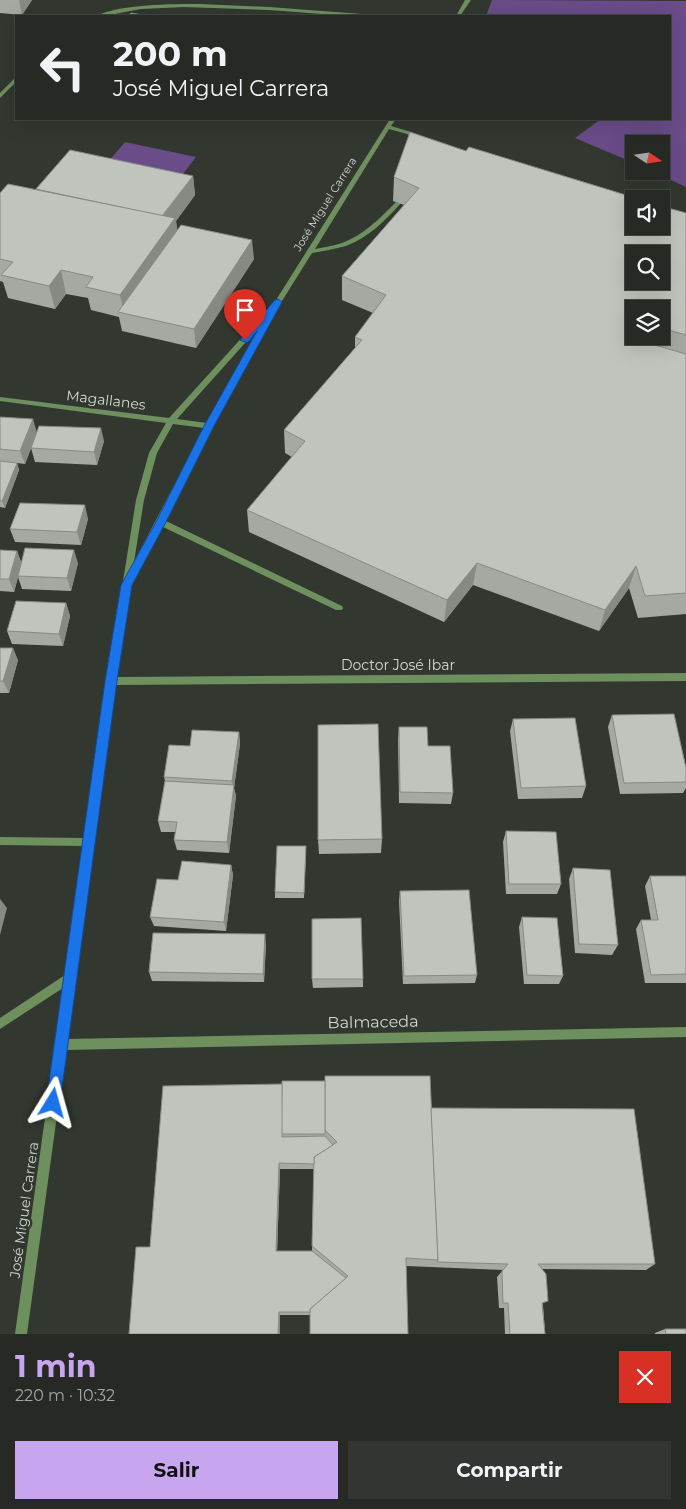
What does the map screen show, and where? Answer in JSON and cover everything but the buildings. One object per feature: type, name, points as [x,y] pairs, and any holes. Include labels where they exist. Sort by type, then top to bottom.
[{"type":"street","points":[[459,15],[468,0]]},
{"type":"street","points":[[104,15],[137,8],[190,5],[350,15]]},
{"type":"street","points":[[0,96],[15,80]]},
{"type":"street","name":"José Miguel Carrera","points":[[126,585],[161,522],[209,426],[278,302],[392,120]]},
{"type":"street","points":[[388,127],[410,133],[423,145]]},
{"type":"street","points":[[309,252],[346,244],[361,236],[380,222],[398,203]]},
{"type":"street","name":"José Miguel Carrera","points":[[21,1334],[111,681],[140,500],[153,453],[171,421],[278,302]]},
{"type":"street","name":"Magallanes","points":[[0,399],[209,426]]},
{"type":"street","points":[[161,522],[339,608]]},
{"type":"street","name":"Doctor José Ibar","points":[[111,681],[686,677]]},
{"type":"street","points":[[0,841],[89,842]]},
{"type":"street","points":[[0,1024],[70,978]]},
{"type":"street","name":"Balmaceda","points":[[61,1045],[686,1032]]},
{"type":"shaded area","points":[[492,0],[686,1],[686,187],[670,179],[670,135],[625,135],[625,159],[575,138],[600,120],[671,120],[671,15],[486,15]]},
{"type":"shaded area","points":[[125,142],[196,157],[180,178],[108,162]]},
{"type":"route","points":[[53,1103],[126,585],[161,522],[209,426],[278,302],[245,340]]}]
